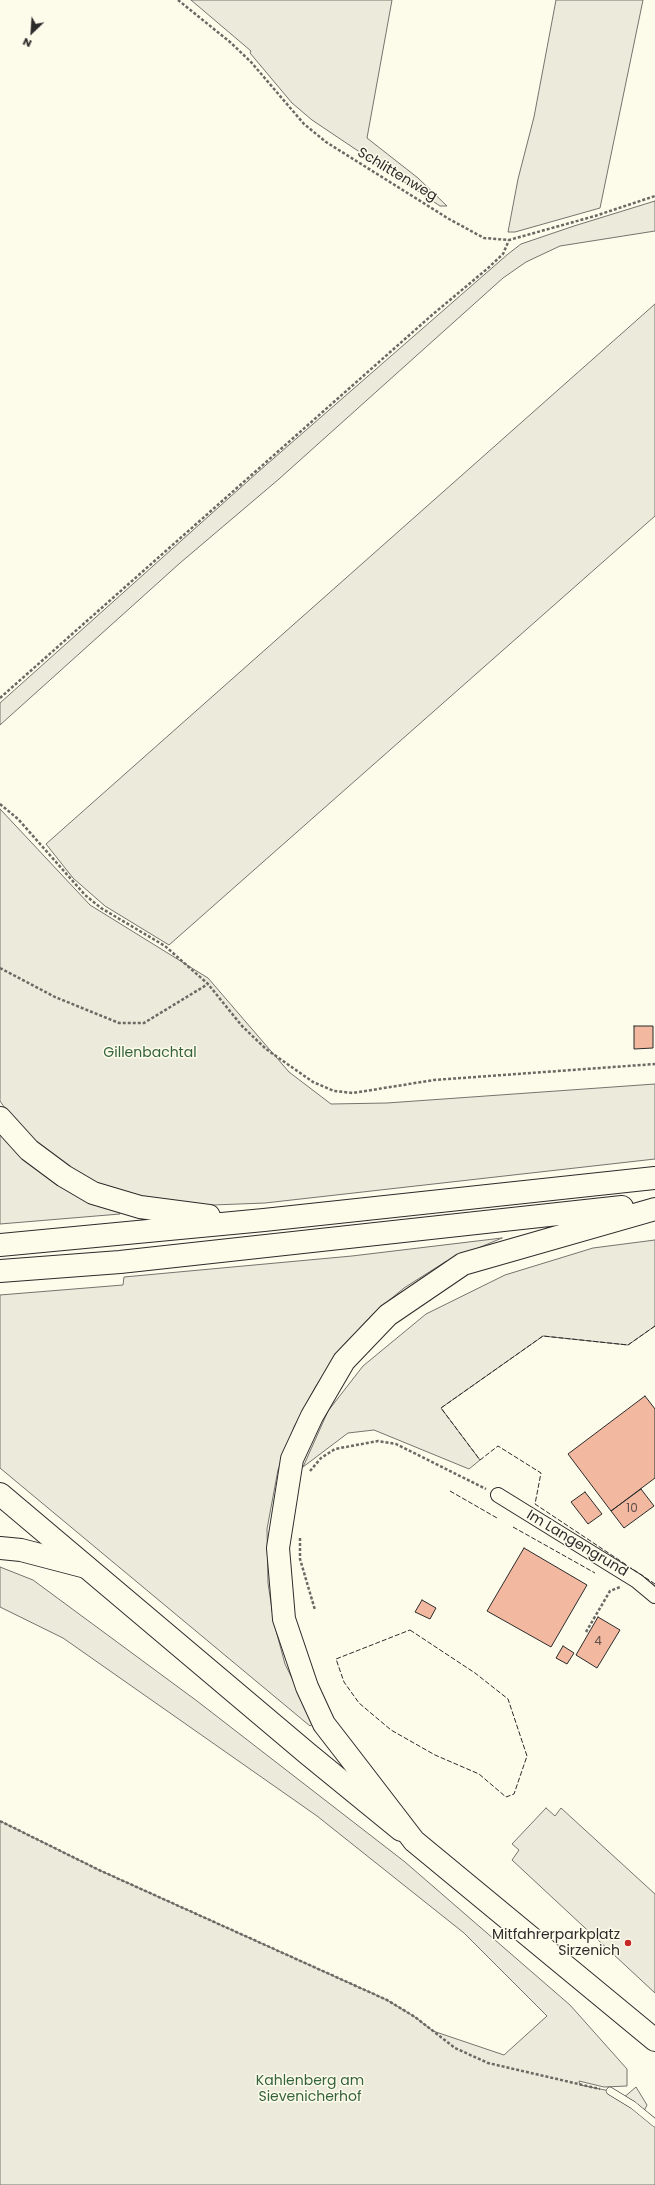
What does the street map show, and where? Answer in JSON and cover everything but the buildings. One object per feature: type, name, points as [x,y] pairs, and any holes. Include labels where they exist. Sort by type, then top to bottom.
[{"type":"main road","points":[[0,1118],[15,1136],[35,1155],[64,1176],[93,1193],[121,1203],[157,1210],[264,1220]]},
{"type":"main road","points":[[0,1245],[264,1220],[655,1178]]},
{"type":"main road","points":[[0,1271],[120,1262],[655,1204]]},
{"type":"main road","points":[[414,1841],[324,1724],[307,1688],[284,1619],[278,1548],[292,1459],[312,1416],[344,1361],[388,1316],[431,1284],[463,1264],[655,1209]]},
{"type":"main road","points":[[0,1494],[414,1841],[655,2040]]},
{"type":"main road","points":[[0,1548],[21,1550],[86,1567]]},
{"type":"street","name":"Im Langengrund","points":[[498,1495],[637,1581],[655,1596]]},
{"type":"lane","points":[[610,2091],[633,2105],[655,2123]]},
{"type":"path","name":"Schlittenweg","points":[[178,0],[230,42],[251,62],[304,124],[326,142],[484,238],[508,240],[595,216],[655,196]]},
{"type":"path","points":[[0,698],[432,315],[487,269],[503,254],[508,240]]},
{"type":"path","points":[[0,804],[18,819],[85,895],[101,908],[165,946],[208,984],[242,1026],[266,1049],[313,1082],[334,1091],[352,1093],[434,1080],[655,1064]]},
{"type":"path","points":[[0,968],[55,997],[118,1023],[144,1023],[208,984]]},
{"type":"path","points":[[308,1476],[310,1470],[321,1458],[334,1449],[378,1441],[396,1444],[498,1495]]},
{"type":"path","points":[[300,1535],[300,1559],[315,1610]]},
{"type":"path","points":[[586,1632],[610,1591],[637,1581]]},
{"type":"path","points":[[0,1821],[99,1870],[387,2000],[415,2017],[455,2048],[482,2060],[519,2071],[610,2091]]},
{"type":"green space","points":[[191,0],[392,0],[367,138],[418,178],[447,206],[440,206],[312,120],[292,103],[250,53],[251,51]]},
{"type":"green space","points":[[556,0],[643,0],[600,208],[515,232],[508,232],[518,179],[534,117]]},
{"type":"green space","points":[[655,201],[655,231],[560,246],[526,262],[503,278],[279,479],[180,563],[0,725],[0,703],[258,472],[508,254],[521,244]]},
{"type":"green space","points":[[655,304],[655,516],[169,945],[105,906],[73,878],[46,844]]},
{"type":"green space","name":"Gillenbachtal","points":[[0,809],[90,905],[208,978],[289,1072],[331,1104],[387,1103],[655,1084],[655,1159],[265,1203],[187,1206],[135,1200],[95,1183],[49,1157],[7,1111],[0,1101]]},
{"type":"green space","points":[[0,1129],[118,1210],[120,1214],[0,1224]]},
{"type":"green space","points":[[502,1238],[445,1262],[404,1288],[375,1312],[343,1346],[316,1386],[294,1427],[278,1470],[267,1529],[268,1583],[274,1623],[285,1664],[314,1723],[310,1726],[0,1468],[0,1295],[123,1285],[124,1277],[352,1256]]},
{"type":"green space","points":[[655,1240],[655,1326],[628,1345],[543,1336],[441,1408],[480,1460],[469,1469],[374,1430],[348,1433],[303,1467],[328,1411],[363,1366],[426,1314],[505,1275],[593,1248]]},
{"type":"green space","name":"Kahlenberg am Sievenicherhof","points":[[0,1567],[33,1580],[197,1701],[405,1862],[570,2005],[627,2069],[627,2086],[604,2087],[579,2081],[580,2085],[610,2091],[622,2099],[636,2087],[647,2105],[643,2113],[655,2123],[655,2185],[0,2185],[0,1821],[99,1870],[387,2000],[415,2017],[433,2031],[504,2055],[547,2016],[464,1933],[317,1816],[63,1638],[0,1607]]},
{"type":"shaded area","name":"Mitfahrerparkplatz Sirzenich","points":[[546,1808],[555,1816],[561,1808],[655,1894],[655,1993],[512,1860],[519,1850],[512,1844]]},
{"type":"fence","points":[[655,1326],[628,1345],[543,1336],[441,1408],[480,1460],[498,1446],[541,1473],[535,1504],[655,1584]]},
{"type":"fence","points":[[450,1491],[497,1518]]},
{"type":"fence","points":[[513,1527],[595,1573]]},
{"type":"fence","points":[[410,1630],[475,1673],[508,1699],[527,1756],[514,1794],[506,1797],[479,1774],[435,1755],[391,1730],[359,1703],[344,1682],[336,1659],[410,1630]]},
{"type":"place","name":"Mitfahrerparkplatz Sirzenich","points":[[628,1943]]}]
